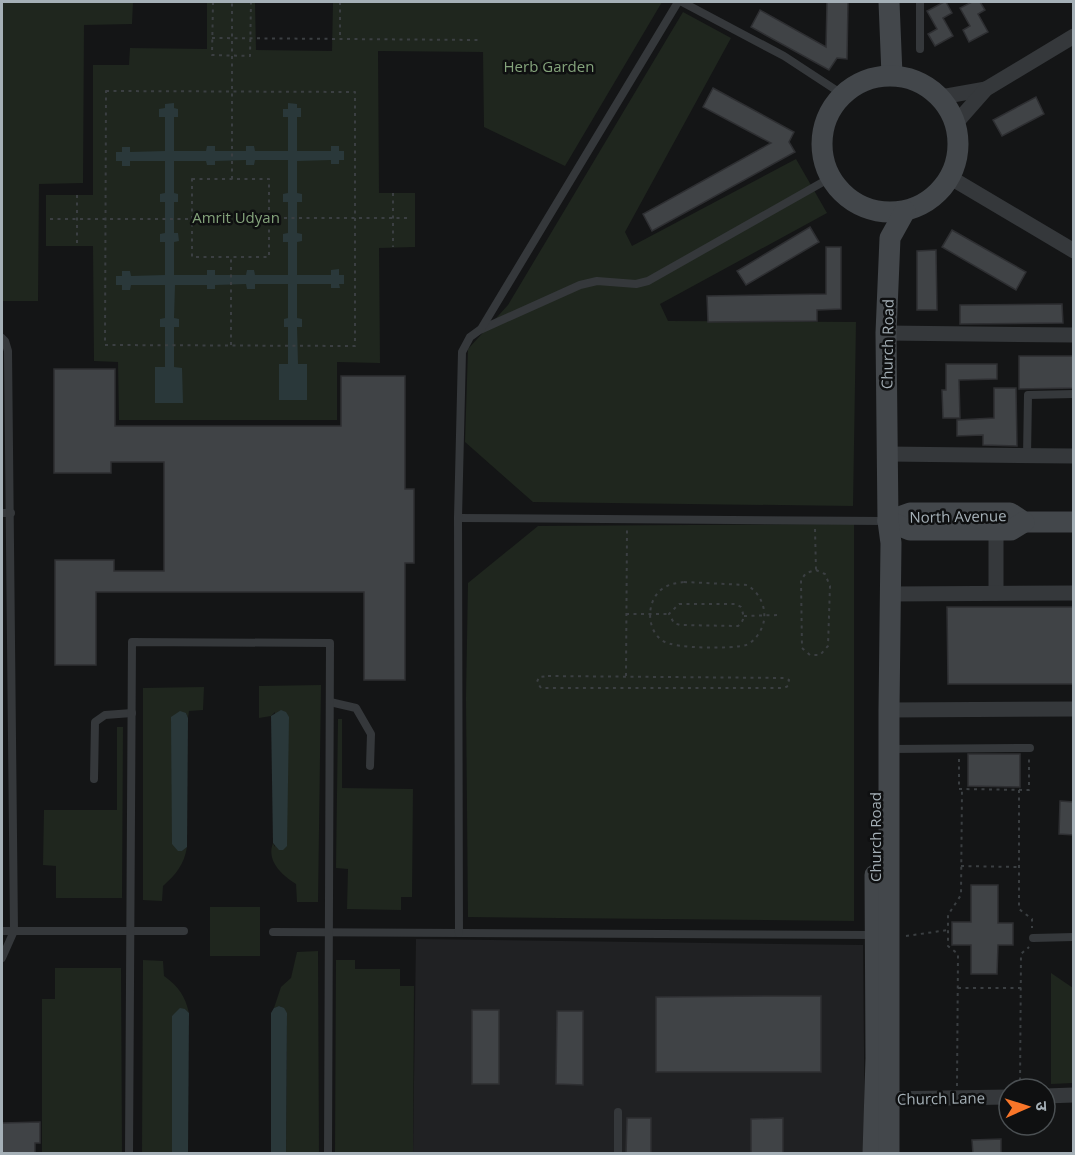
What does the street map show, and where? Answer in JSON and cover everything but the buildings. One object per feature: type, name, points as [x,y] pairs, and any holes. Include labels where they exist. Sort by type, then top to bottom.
[{"type":"street","points":[[889,2],[892,75]]},
{"type":"street","points":[[956,123],[986,89],[1074,36]]},
{"type":"street","points":[[892,75],[922,83],[941,98],[956,123],[959,151],[951,178],[934,198],[905,211],[876,212],[849,200],[830,178],[822,157],[822,134],[828,112],[842,94],[869,78],[892,75]]},
{"type":"street","points":[[941,98],[986,89]]},
{"type":"street","points":[[951,178],[1074,251]]},
{"type":"street","name":"Church Road","points":[[885,756],[889,710],[891,594],[886,333],[890,238],[905,211]]},
{"type":"street","points":[[876,212],[890,238]]},
{"type":"street","points":[[886,333],[1074,334]]},
{"type":"street","points":[[887,454],[1074,456]]},
{"type":"street","name":"North Avenue","points":[[888,521],[910,513],[1010,513],[1024,522]]},
{"type":"street","name":"Church Road","points":[[888,521],[878,544],[885,756],[882,937],[876,1058],[889,1154]]},
{"type":"street","name":"North Avenue","points":[[888,521],[910,530],[1011,530],[1024,522],[1074,522]]},
{"type":"street","points":[[996,530],[996,593]]},
{"type":"street","points":[[891,594],[1074,593]]},
{"type":"street","points":[[889,710],[1074,709]]},
{"type":"street","points":[[1057,1096],[1074,1095]]},
{"type":"street","name":"Church Lane","points":[[882,1099],[997,1097]]},
{"type":"street","name":"Church Road","points":[[873,1154],[882,1099]]},
{"type":"lane","points":[[481,329],[680,2],[784,56],[842,94]]},
{"type":"lane","points":[[920,2],[920,49]]},
{"type":"lane","points":[[459,933],[458,518],[462,352],[471,337],[481,329],[580,285],[597,281],[636,284],[648,281],[830,178]]},
{"type":"lane","points":[[2,338],[8,351],[14,931],[2,958]]},
{"type":"lane","points":[[1027,456],[1028,394],[1074,394]]},
{"type":"lane","points":[[2,513],[11,513]]},
{"type":"lane","points":[[458,518],[888,521]]},
{"type":"lane","points":[[129,1154],[132,642],[330,643],[328,1154]]},
{"type":"lane","points":[[330,702],[356,708],[371,734],[370,766]]},
{"type":"lane","points":[[94,779],[96,722],[105,715],[132,713]]},
{"type":"lane","points":[[885,756],[959,747],[1030,748]]},
{"type":"lane","points":[[2,931],[184,931]]},
{"type":"lane","points":[[273,932],[882,937]]},
{"type":"lane","points":[[1033,938],[1074,937]]},
{"type":"lane","points":[[618,1112],[618,1154]]},
{"type":"path","points":[[213,2],[212,55],[232,56],[250,56],[251,2]]},
{"type":"path","points":[[232,2],[232,179]]},
{"type":"path","points":[[340,2],[340,39]]},
{"type":"path","points":[[212,38],[478,40]]},
{"type":"path","points":[[106,91],[355,92],[355,218],[355,346],[105,345],[106,91]]},
{"type":"path","points":[[192,179],[269,179],[269,218],[269,257],[192,257],[192,179]]},
{"type":"path","points":[[393,193],[393,247]]},
{"type":"path","points":[[77,195],[77,246]]},
{"type":"path","points":[[269,218],[410,218]]},
{"type":"path","points":[[50,219],[192,219]]},
{"type":"path","points":[[231,257],[231,345]]},
{"type":"path","points":[[626,677],[627,520]]},
{"type":"path","points":[[815,520],[816,570]]},
{"type":"path","points":[[816,570],[825,574],[830,586],[828,646],[820,656],[810,655],[801,648],[801,580],[806,573],[816,570]]},
{"type":"path","points":[[684,582],[747,585],[761,600],[765,615],[764,624],[756,638],[748,645],[682,647],[664,642],[653,631],[650,614],[653,601],[660,590],[671,584],[684,582]]},
{"type":"path","points":[[626,614],[669,614],[679,604],[736,604],[741,607],[744,616],[738,626],[680,625],[674,623],[669,614]]},
{"type":"path","points":[[744,616],[779,615]]},
{"type":"path","points":[[548,676],[626,677],[784,678],[789,680],[788,686],[784,688],[541,688],[537,682],[539,677],[548,676]]},
{"type":"path","points":[[959,747],[959,789],[1019,790],[1029,790],[1030,748]]},
{"type":"path","points":[[957,1098],[958,954],[948,946],[948,915],[961,895],[962,789]]},
{"type":"path","points":[[1019,790],[1019,909],[1032,919],[1033,938],[1033,943],[1021,954],[1020,1077]]},
{"type":"path","points":[[961,867],[1019,867]]},
{"type":"path","points":[[882,937],[948,930]]},
{"type":"path","points":[[958,988],[1021,988]]},
{"type":"shaded area","points":[[174,103],[174,108],[178,109],[178,117],[174,117],[174,151],[206,151],[207,146],[215,146],[215,151],[246,151],[246,146],[254,146],[255,151],[288,151],[288,117],[283,117],[283,109],[288,109],[288,103],[297,104],[297,108],[301,108],[301,117],[297,117],[297,151],[331,151],[331,146],[339,146],[339,151],[344,151],[344,160],[339,160],[339,164],[331,164],[331,160],[297,161],[297,193],[302,194],[302,202],[297,202],[297,233],[302,234],[302,241],[297,242],[297,275],[331,275],[331,270],[339,269],[339,275],[344,275],[344,284],[339,284],[340,288],[331,288],[331,284],[297,284],[297,318],[302,319],[302,327],[297,327],[298,364],[307,364],[307,400],[279,400],[279,364],[288,364],[288,327],[284,327],[284,319],[288,318],[288,284],[255,284],[255,289],[247,289],[246,284],[215,285],[215,289],[207,289],[207,285],[175,285],[174,318],[179,319],[179,327],[174,327],[174,367],[182,368],[183,403],[155,403],[155,367],[165,367],[165,327],[160,327],[160,319],[165,318],[165,285],[131,285],[130,290],[122,290],[122,285],[116,285],[116,276],[122,276],[122,271],[130,271],[131,276],[165,275],[165,242],[160,242],[160,234],[165,233],[165,202],[160,202],[160,194],[165,193],[165,161],[130,161],[130,166],[122,166],[122,161],[116,161],[116,152],[122,152],[122,147],[130,147],[130,152],[165,151],[165,117],[159,117],[159,109],[165,108],[165,104]],"holes":[[[246,160],[246,165],[254,165],[255,160],[288,160],[288,193],[283,194],[283,202],[288,202],[288,233],[283,234],[283,242],[288,242],[288,275],[255,275],[254,270],[247,270],[246,275],[215,275],[215,270],[207,270],[207,275],[174,275],[174,242],[179,241],[178,233],[174,233],[174,202],[178,202],[178,194],[174,193],[174,161],[206,161],[207,165],[215,165],[215,161]]]},
{"type":"shaded area","points":[[281,710],[289,717],[287,846],[279,850],[273,843],[271,716]]},
{"type":"shaded area","points":[[180,711],[186,713],[188,718],[187,847],[178,851],[172,844],[171,717]]},
{"type":"shaded area","points":[[416,939],[863,945],[865,1153],[413,1154]]},
{"type":"shaded area","points":[[279,1006],[287,1013],[286,1153],[271,1153],[271,1013]]},
{"type":"shaded area","points":[[180,1008],[189,1013],[188,1153],[172,1153],[172,1016]]},
{"type":"green space","points":[[2,2],[133,2],[132,24],[84,25],[83,183],[39,184],[38,301],[2,301]]},
{"type":"green space","name":"Amrit Udyan","points":[[207,2],[255,2],[256,50],[332,51],[333,2],[662,2],[565,166],[484,127],[483,52],[378,51],[379,193],[415,193],[415,247],[379,248],[380,363],[337,362],[337,420],[119,420],[118,362],[94,361],[93,246],[46,246],[46,195],[93,195],[93,65],[129,65],[130,48],[207,49]]},
{"type":"green space","points":[[683,12],[731,38],[625,232],[632,246],[796,159],[827,213],[660,304],[668,321],[856,322],[853,506],[533,502],[465,442],[468,349],[508,305]]},
{"type":"green space","points":[[854,524],[854,921],[468,917],[466,698],[468,583],[538,526]]},
{"type":"green space","points":[[321,685],[318,902],[297,902],[296,884],[281,872],[272,856],[273,843],[275,847],[275,712],[271,716],[259,718],[259,686]]},
{"type":"green space","points":[[204,687],[203,710],[189,711],[188,718],[186,713],[182,851],[187,847],[186,853],[179,869],[163,886],[162,901],[143,900],[143,688]]},
{"type":"green space","points":[[338,719],[342,719],[342,788],[413,789],[412,897],[401,897],[401,910],[347,909],[348,869],[336,868]]},
{"type":"green space","points":[[117,727],[123,727],[122,898],[56,898],[56,866],[43,865],[44,810],[117,810]]},
{"type":"green space","points":[[210,907],[260,907],[260,956],[210,956]]},
{"type":"green space","points":[[318,951],[319,1153],[286,1153],[287,1013],[280,1006],[274,1008],[281,987],[291,978],[297,952]]},
{"type":"green space","points":[[143,960],[163,961],[164,976],[181,992],[189,1013],[185,1009],[172,1016],[172,1153],[142,1154]]},
{"type":"green space","points":[[336,960],[355,960],[355,969],[400,969],[400,986],[414,986],[413,1153],[335,1153]]},
{"type":"green space","points":[[55,968],[121,968],[122,1153],[42,1153],[42,999],[55,999]]},
{"type":"green space","points":[[1051,973],[1073,988],[1073,1083],[1057,1084],[1057,1077],[1051,1077]]},
{"type":"park label","name":"Herb Garden","points":[[549,66]]}]
